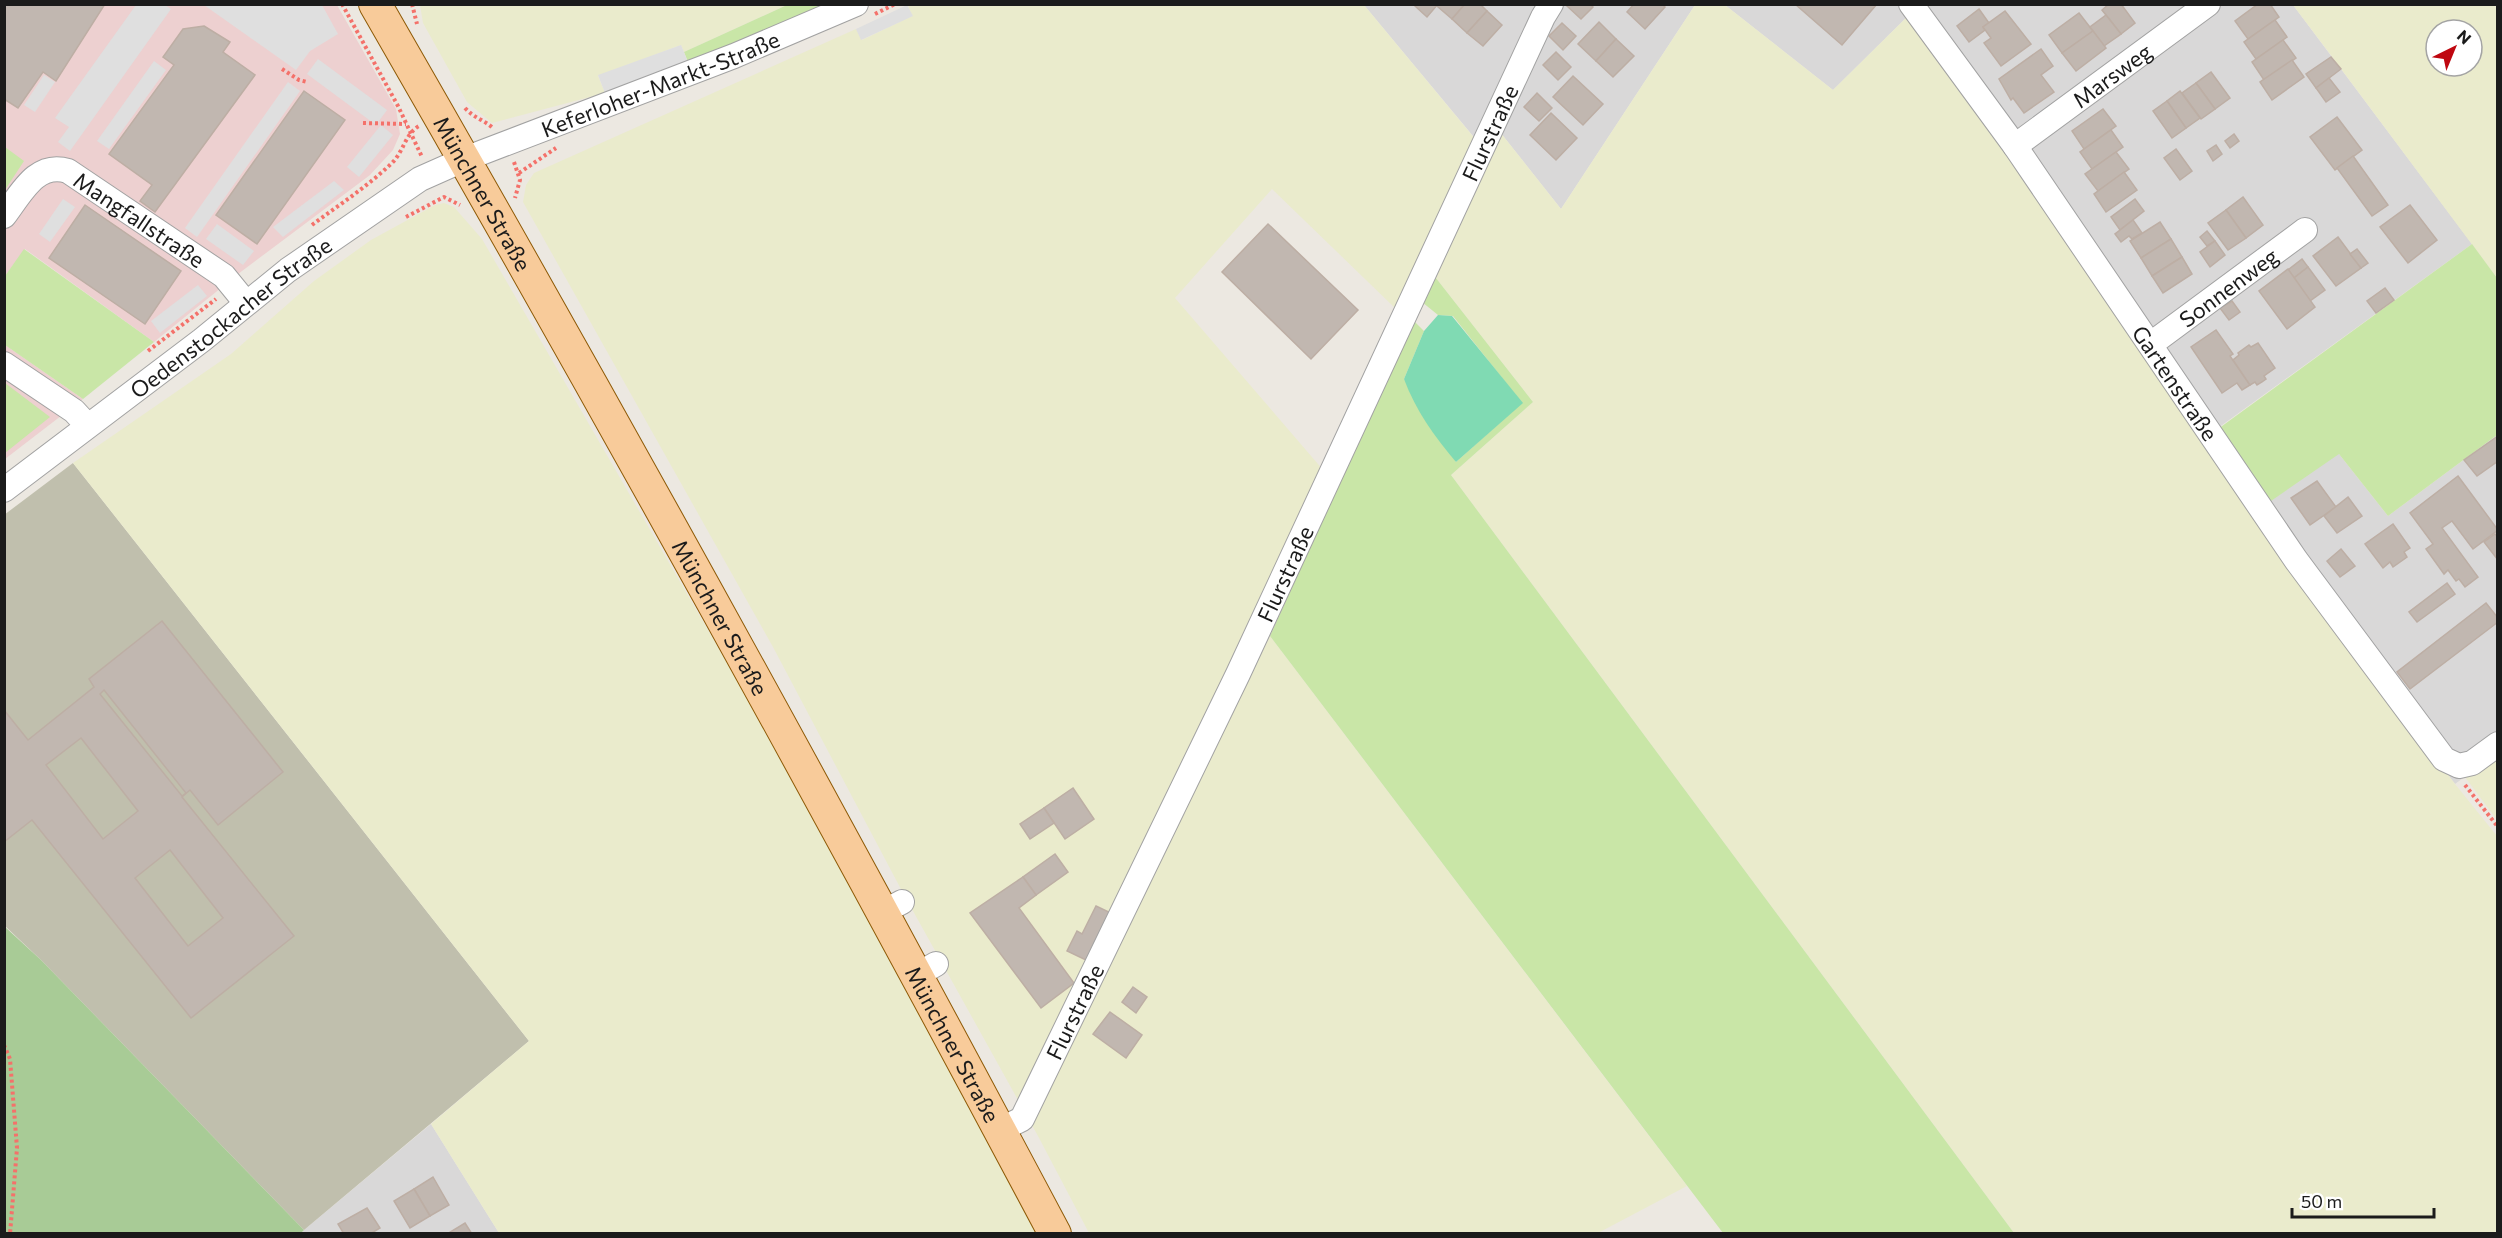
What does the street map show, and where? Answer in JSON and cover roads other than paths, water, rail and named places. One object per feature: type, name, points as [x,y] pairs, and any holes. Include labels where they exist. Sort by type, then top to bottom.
[{"type":"main road","name":"Münchner Straße","points":[[375,4],[465,159],[504,205],[926,970],[1000,1130],[1055,1233]]},
{"type":"street","name":"Keferloher-Markt-Straße","points":[[465,159],[734,56],[856,4]]},
{"type":"street","name":"Gartenstraße","points":[[1911,4],[2015,146],[2296,560],[2444,759],[2459,766],[2472,763],[2498,744]]},
{"type":"street","name":"Marsweg","points":[[2015,146],[2208,4]]},
{"type":"street","name":"Flurstraße","points":[[1000,1130],[1022,1119],[1238,674],[1541,9]]},
{"type":"street","name":"Oedenstockacher Straße","points":[[4,490],[336,236],[395,195],[431,174],[465,159]]},
{"type":"street","name":"Mangfallstraße","points":[[4,216],[31,180],[47,169],[57,167],[68,171],[224,276],[246,303]]},
{"type":"street","name":"Sonnenweg","points":[[2151,344],[2305,230]]},
{"type":"street","points":[[4,364],[74,411],[87,425]]}]
